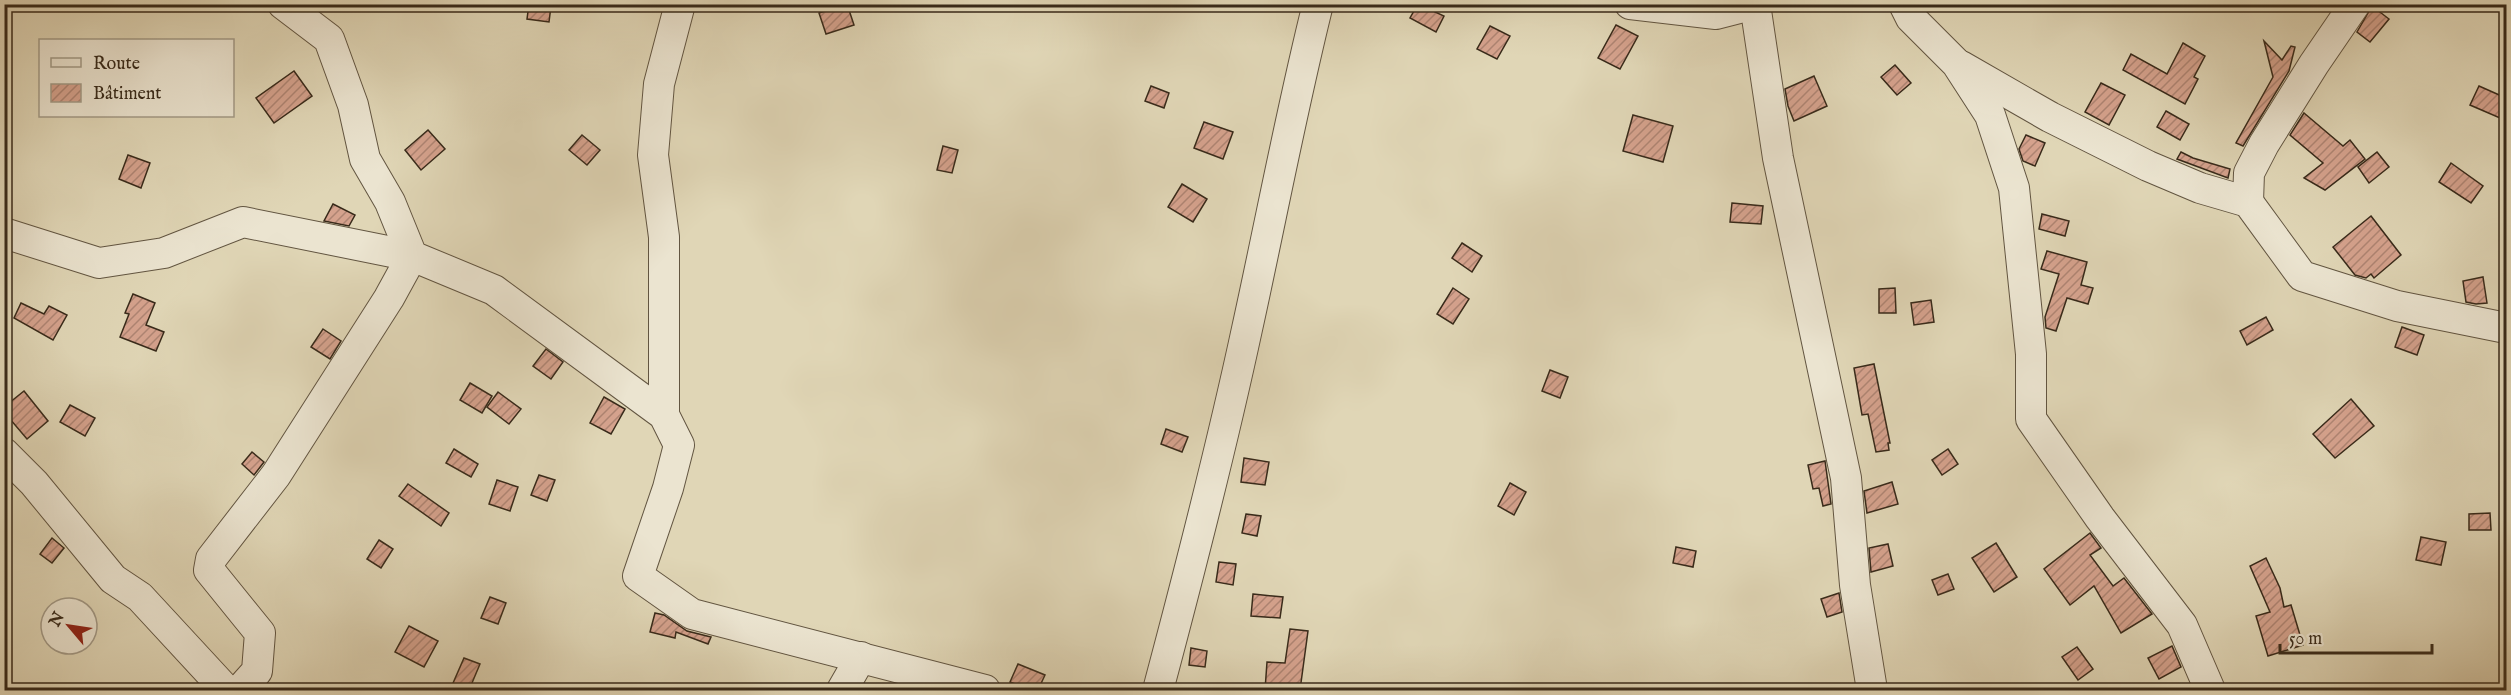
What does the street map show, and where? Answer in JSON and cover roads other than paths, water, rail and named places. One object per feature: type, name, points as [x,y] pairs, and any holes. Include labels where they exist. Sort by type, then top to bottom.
[{"type":"street","points":[[283,4],[329,39],[353,105],[365,159],[390,202],[412,256]]},
{"type":"street","points":[[680,4],[658,84],[653,155],[664,237],[664,415],[679,445],[668,488],[638,576],[692,614],[985,690]]},
{"type":"street","points":[[1158,690],[1206,510],[1247,328],[1292,107],[1318,4]]},
{"type":"street","points":[[1630,4],[1716,14],[1755,4],[1778,158],[1846,478],[1855,585],[1872,690]]},
{"type":"street","points":[[1904,4],[1911,18],[1957,64],[1990,116],[2014,188],[2031,354],[2031,419],[2100,518],[2182,625],[2211,690]]},
{"type":"street","points":[[2248,202],[2249,173],[2264,144],[2355,4]]},
{"type":"street","points":[[1957,64],[2050,117],[2148,166],[2200,188],[2248,202],[2302,276],[2397,306],[2506,327]]},
{"type":"street","points":[[4,233],[99,263],[164,253],[243,222],[412,256],[494,290],[664,415]]},
{"type":"street","points":[[240,690],[257,671],[260,633],[209,570],[211,559],[276,475],[389,298],[412,256]]},
{"type":"street","points":[[4,453],[34,483],[113,579],[140,597],[226,690]]},
{"type":"street","points":[[842,690],[861,657]]}]
